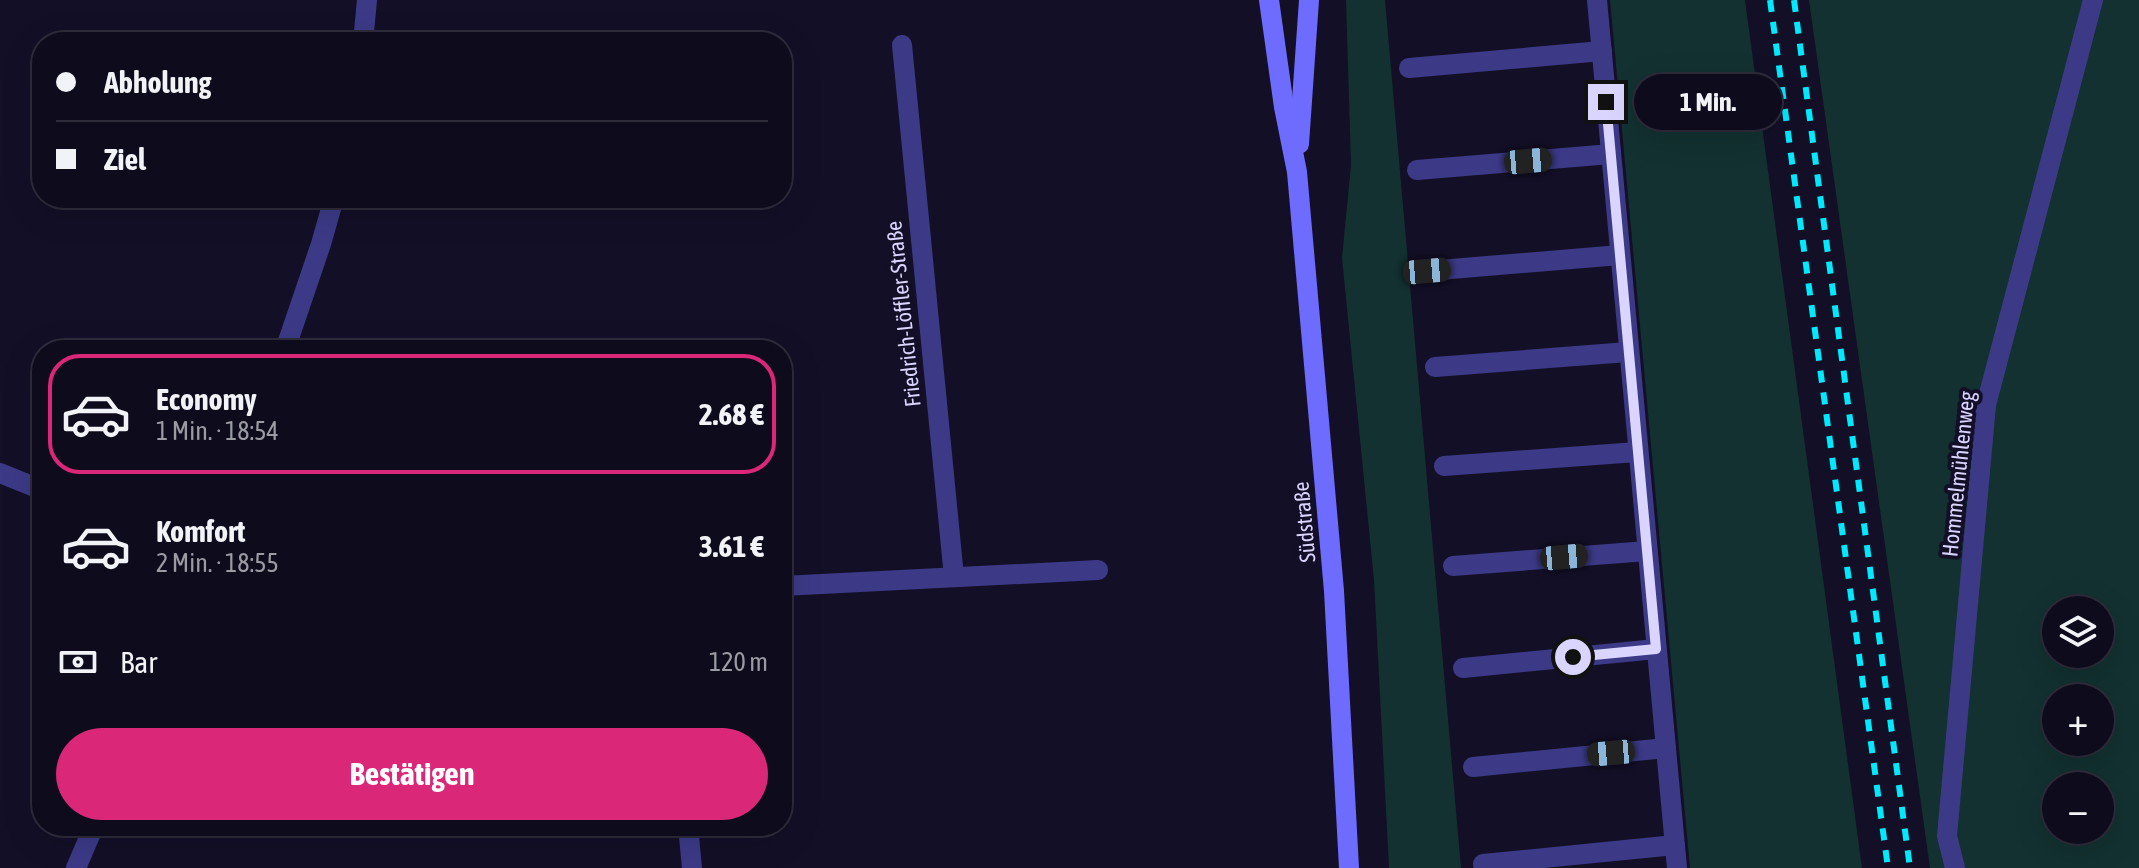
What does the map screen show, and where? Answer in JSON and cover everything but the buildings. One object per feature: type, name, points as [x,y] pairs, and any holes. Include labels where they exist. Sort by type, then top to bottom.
[{"type":"main road","name":"Südstraße","points":[[1269,0],[1297,172],[1334,591],[1349,868]]},
{"type":"main road","name":"Südstraße","points":[[1297,172],[1309,0]]},
{"type":"street","points":[[364,32],[367,0]]},
{"type":"street","points":[[1597,0],[1677,868]]},
{"type":"street","name":"Hommelmühlenweg","points":[[1955,868],[1947,836],[1986,405],[2093,0]]},
{"type":"street","name":"Friedrich-Löffler-Straße","points":[[902,45],[954,577]]},
{"type":"street","points":[[1409,68],[1602,51]]},
{"type":"street","points":[[1417,170],[1611,154]]},
{"type":"street","points":[[288,340],[331,208]]},
{"type":"street","points":[[1427,271],[1620,255]]},
{"type":"street","points":[[1435,367],[1628,352]]},
{"type":"street","points":[[1444,466],[1637,452]]},
{"type":"street","points":[[0,473],[32,486]]},
{"type":"street","points":[[1453,566],[1647,551]]},
{"type":"street","points":[[792,585],[1098,570]]},
{"type":"street","points":[[1463,668],[1656,649]]},
{"type":"street","points":[[1473,767],[1666,748]]},
{"type":"street","points":[[76,868],[90,836]]},
{"type":"street","points":[[689,836],[692,868]]},
{"type":"street","points":[[1483,864],[1675,845]]},
{"type":"green space","points":[[1346,0],[1385,0],[1461,868],[1389,868],[1374,580],[1342,258],[1351,165]]},
{"type":"green space","points":[[1610,0],[1745,0],[1862,868],[1690,868]]},
{"type":"green space","points":[[1809,0],[2139,0],[2139,868],[1930,868]]},
{"type":"railway","points":[[1770,0],[1888,868]]},
{"type":"railway","points":[[1794,0],[1910,868]]},
{"type":"route","points":[[1573,657],[1656,649],[1606,102]]}]
